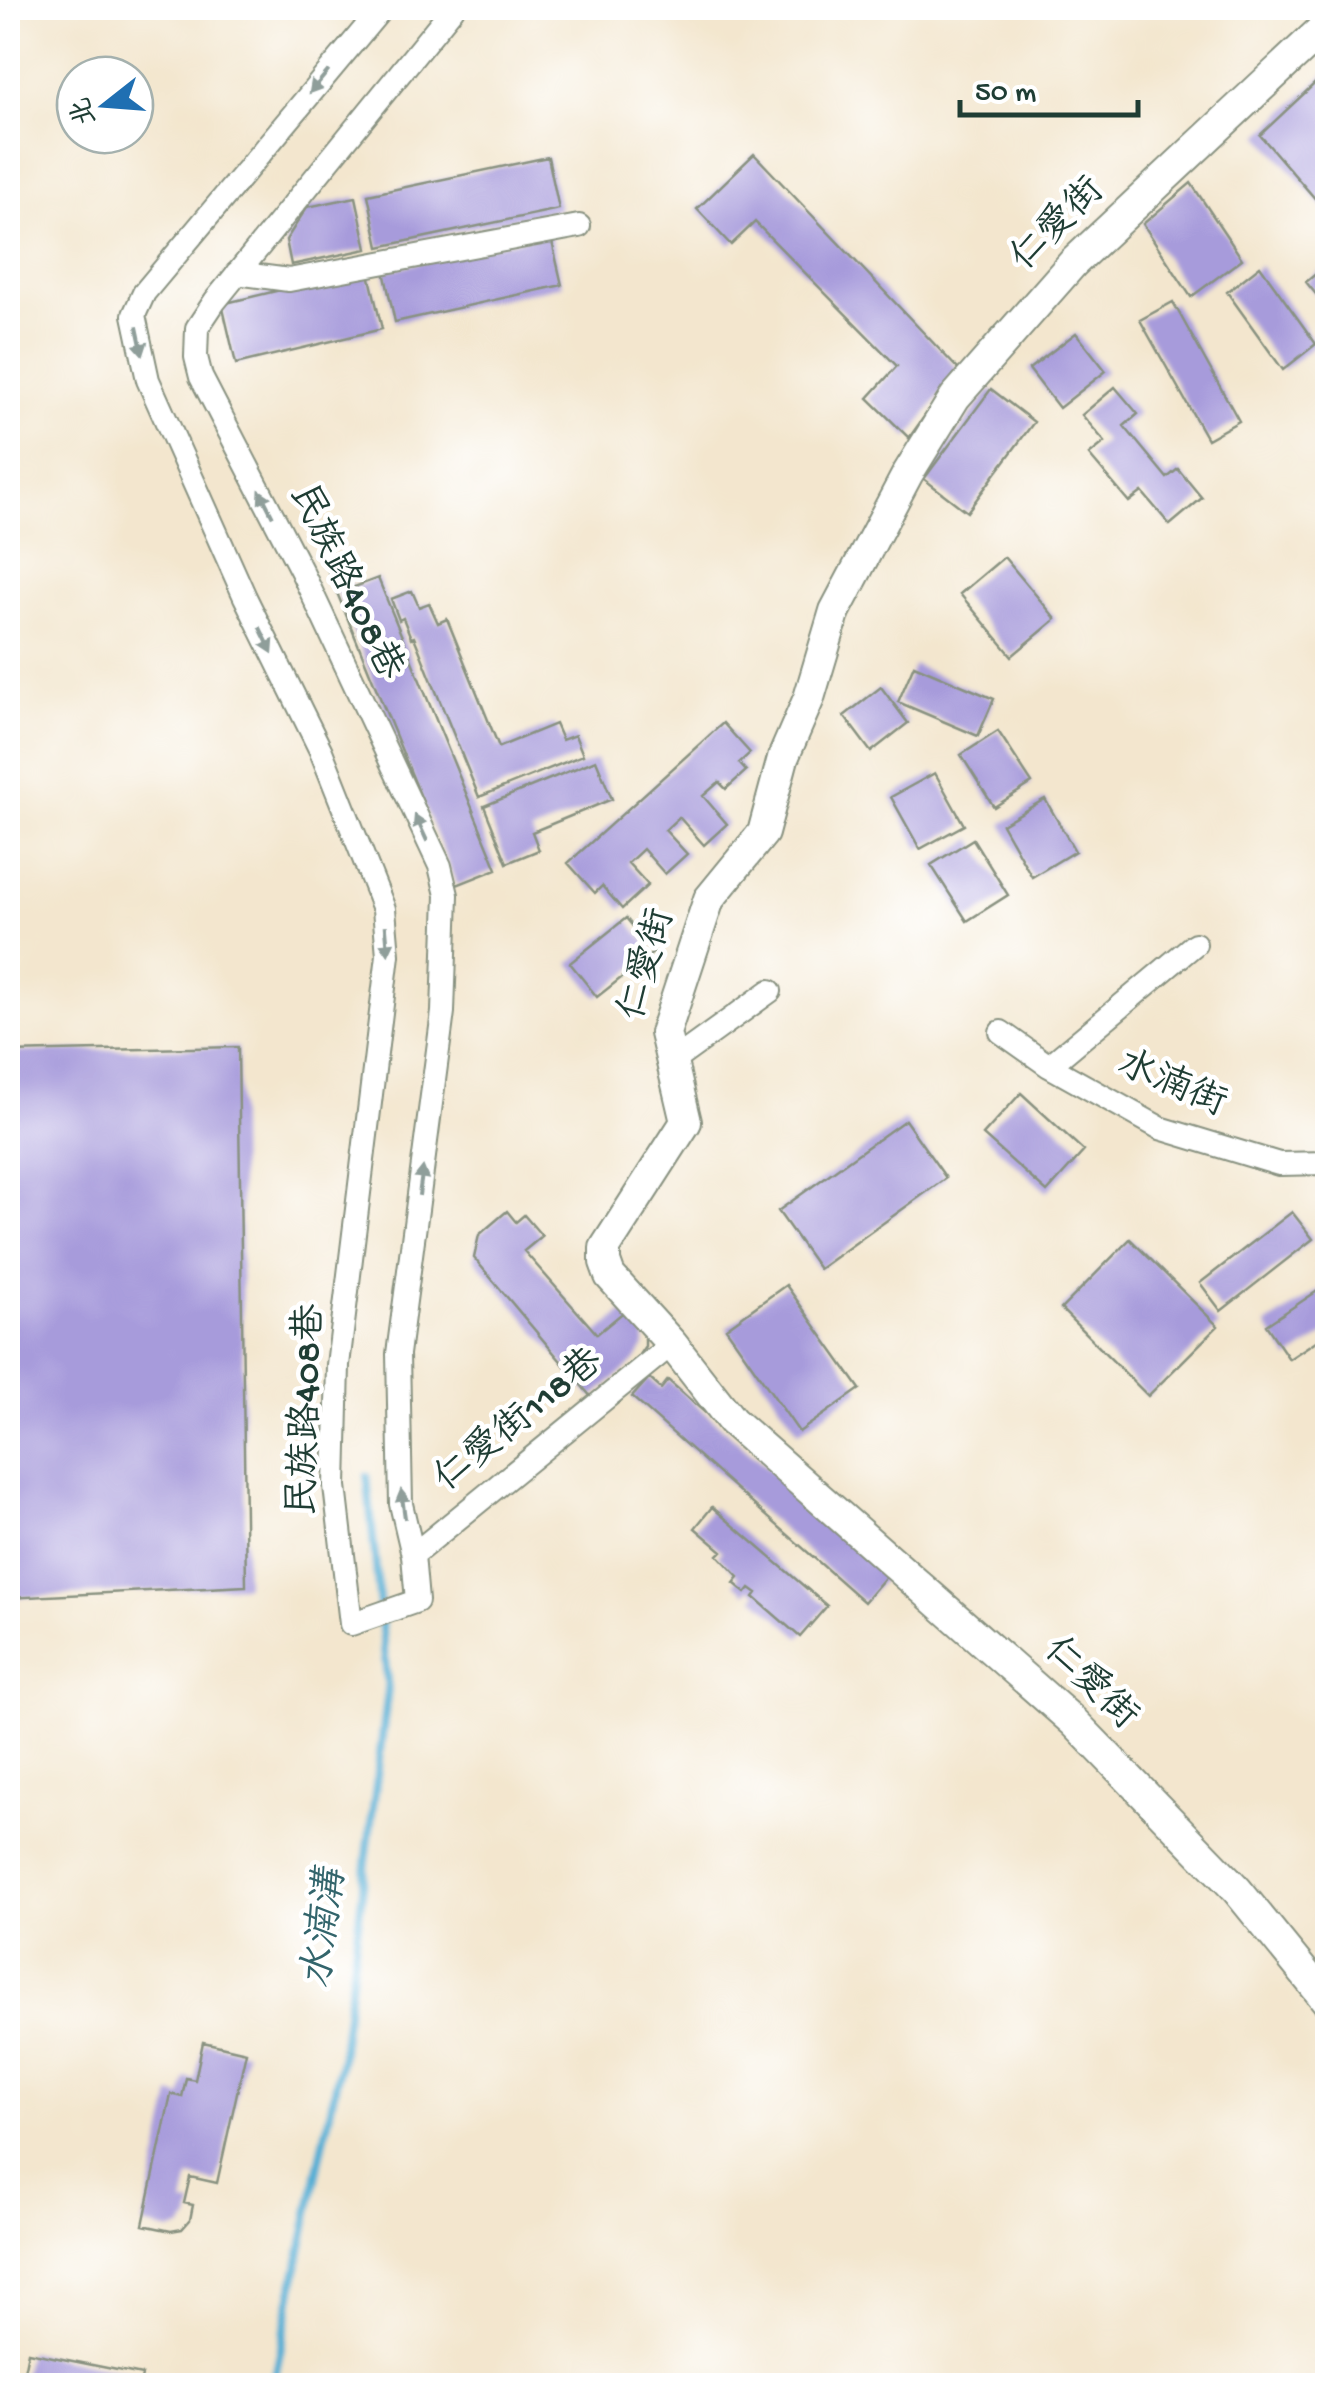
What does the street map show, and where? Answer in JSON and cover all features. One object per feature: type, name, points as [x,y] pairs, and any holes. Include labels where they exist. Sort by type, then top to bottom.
[{"type":"street","name":"民族路408巷","points":[[382,8],[144,293],[134,316],[148,380],[245,597],[322,751],[384,909],[388,955],[338,1364],[336,1486],[351,1624],[416,1600],[413,1555],[401,1504],[398,1354],[443,1012],[446,894],[440,866],[302,572],[202,377],[196,357],[198,328],[237,273],[453,8]]},
{"type":"street","name":"仁愛街","points":[[1328,24],[1073,263],[985,362],[946,412],[908,472],[839,602],[808,698],[783,758],[764,833],[709,900],[664,1033],[686,1122],[605,1248],[610,1276],[672,1344],[732,1420],[1074,1722],[1237,1890],[1328,2002]]},
{"type":"street","points":[[237,273],[289,280],[580,226]]},
{"type":"street","points":[[1049,1066],[1194,944]]},
{"type":"street","points":[[670,1064],[770,991]]},
{"type":"street","name":"水湳街","points":[[1000,1032],[1049,1066],[1160,1128],[1280,1164],[1328,1163]]},
{"type":"street","name":"仁愛街118巷","points":[[413,1555],[672,1344]]},
{"type":"building","points":[[1328,71],[1328,208],[1325,210],[1260,135]]},
{"type":"building","points":[[754,154],[958,369],[909,438],[868,398],[897,366],[755,222],[731,245],[697,209]]},
{"type":"building","points":[[548,157],[559,209],[379,247],[368,195]]},
{"type":"building","points":[[1191,183],[1242,259],[1191,297],[1143,224]]},
{"type":"building","points":[[356,197],[367,249],[291,265],[286,240],[307,207]]},
{"type":"building","points":[[550,233],[562,285],[395,322],[384,271]]},
{"type":"building","points":[[1328,264],[1328,309],[1306,282]]},
{"type":"building","points":[[1260,266],[1316,344],[1283,370],[1227,292]]},
{"type":"building","points":[[368,269],[382,329],[236,364],[222,304]]},
{"type":"building","points":[[1173,302],[1239,421],[1207,439],[1140,320]]},
{"type":"building","points":[[1076,333],[1106,371],[1059,408],[1029,369]]},
{"type":"building","points":[[1115,387],[1138,414],[1124,426],[1167,478],[1178,469],[1202,498],[1170,525],[1142,492],[1129,502],[1089,455],[1105,442],[1082,415]]},
{"type":"building","points":[[991,389],[1034,422],[967,512],[924,479]]},
{"type":"building","points":[[1004,557],[1056,619],[1012,656],[960,594]]},
{"type":"building","points":[[341,560],[352,588],[378,578],[497,869],[457,885],[326,566]]},
{"type":"building","points":[[412,591],[419,607],[429,603],[438,623],[447,619],[499,747],[555,724],[562,740],[575,735],[583,755],[479,797],[414,637],[411,638],[403,618],[399,620],[391,599]]},
{"type":"building","points":[[914,665],[994,699],[978,736],[898,702]]},
{"type":"building","points":[[881,687],[908,723],[871,752],[844,716]]},
{"type":"building","points":[[723,723],[750,753],[739,763],[746,771],[726,789],[719,782],[703,796],[727,824],[704,845],[679,817],[665,830],[687,854],[665,874],[643,849],[628,863],[648,885],[622,909],[602,886],[595,893],[568,863]]},
{"type":"building","points":[[998,731],[1032,783],[994,807],[961,755]]},
{"type":"building","points":[[596,760],[612,799],[532,832],[539,850],[507,863],[484,806]]},
{"type":"building","points":[[935,773],[964,825],[920,849],[891,797]]},
{"type":"building","points":[[1045,799],[1075,851],[1032,877],[1002,824]]},
{"type":"building","points":[[973,839],[1008,895],[967,921],[931,865]]},
{"type":"building","points":[[626,918],[654,952],[597,997],[570,963]]},
{"type":"building","points":[[238,1047],[246,1586],[8,1598],[8,1052]]},
{"type":"building","points":[[1021,1093],[1084,1151],[1047,1192],[983,1135]]},
{"type":"building","points":[[905,1120],[946,1178],[819,1269],[778,1211]]},
{"type":"building","points":[[507,1211],[516,1222],[524,1215],[542,1236],[524,1251],[597,1334],[626,1310],[645,1333],[645,1346],[634,1362],[592,1398],[474,1258],[479,1235]]},
{"type":"building","points":[[1292,1212],[1313,1239],[1221,1311],[1200,1283]]},
{"type":"building","points":[[1130,1239],[1218,1326],[1148,1396],[1061,1309]]},
{"type":"building","points":[[1328,1284],[1328,1333],[1289,1359],[1266,1325]]},
{"type":"building","points":[[786,1285],[860,1389],[799,1432],[726,1328]]},
{"type":"building","points":[[649,1378],[661,1389],[668,1380],[888,1574],[864,1602],[632,1397]]},
{"type":"building","points":[[712,1507],[827,1606],[800,1637],[754,1597],[757,1593],[750,1588],[746,1593],[734,1583],[739,1577],[718,1555],[722,1551],[695,1528]]},
{"type":"building","points":[[203,2042],[246,2052],[217,2183],[190,2177],[184,2203],[193,2205],[190,2220],[182,2229],[171,2231],[143,2225],[171,2094],[182,2097],[186,2078],[195,2080]]},
{"type":"building","points":[[28,2352],[142,2375],[140,2386],[21,2386]]},
{"type":"waterway","name":"水湳溝","points":[[273,2386],[341,2059],[388,1690],[367,1476]]}]
